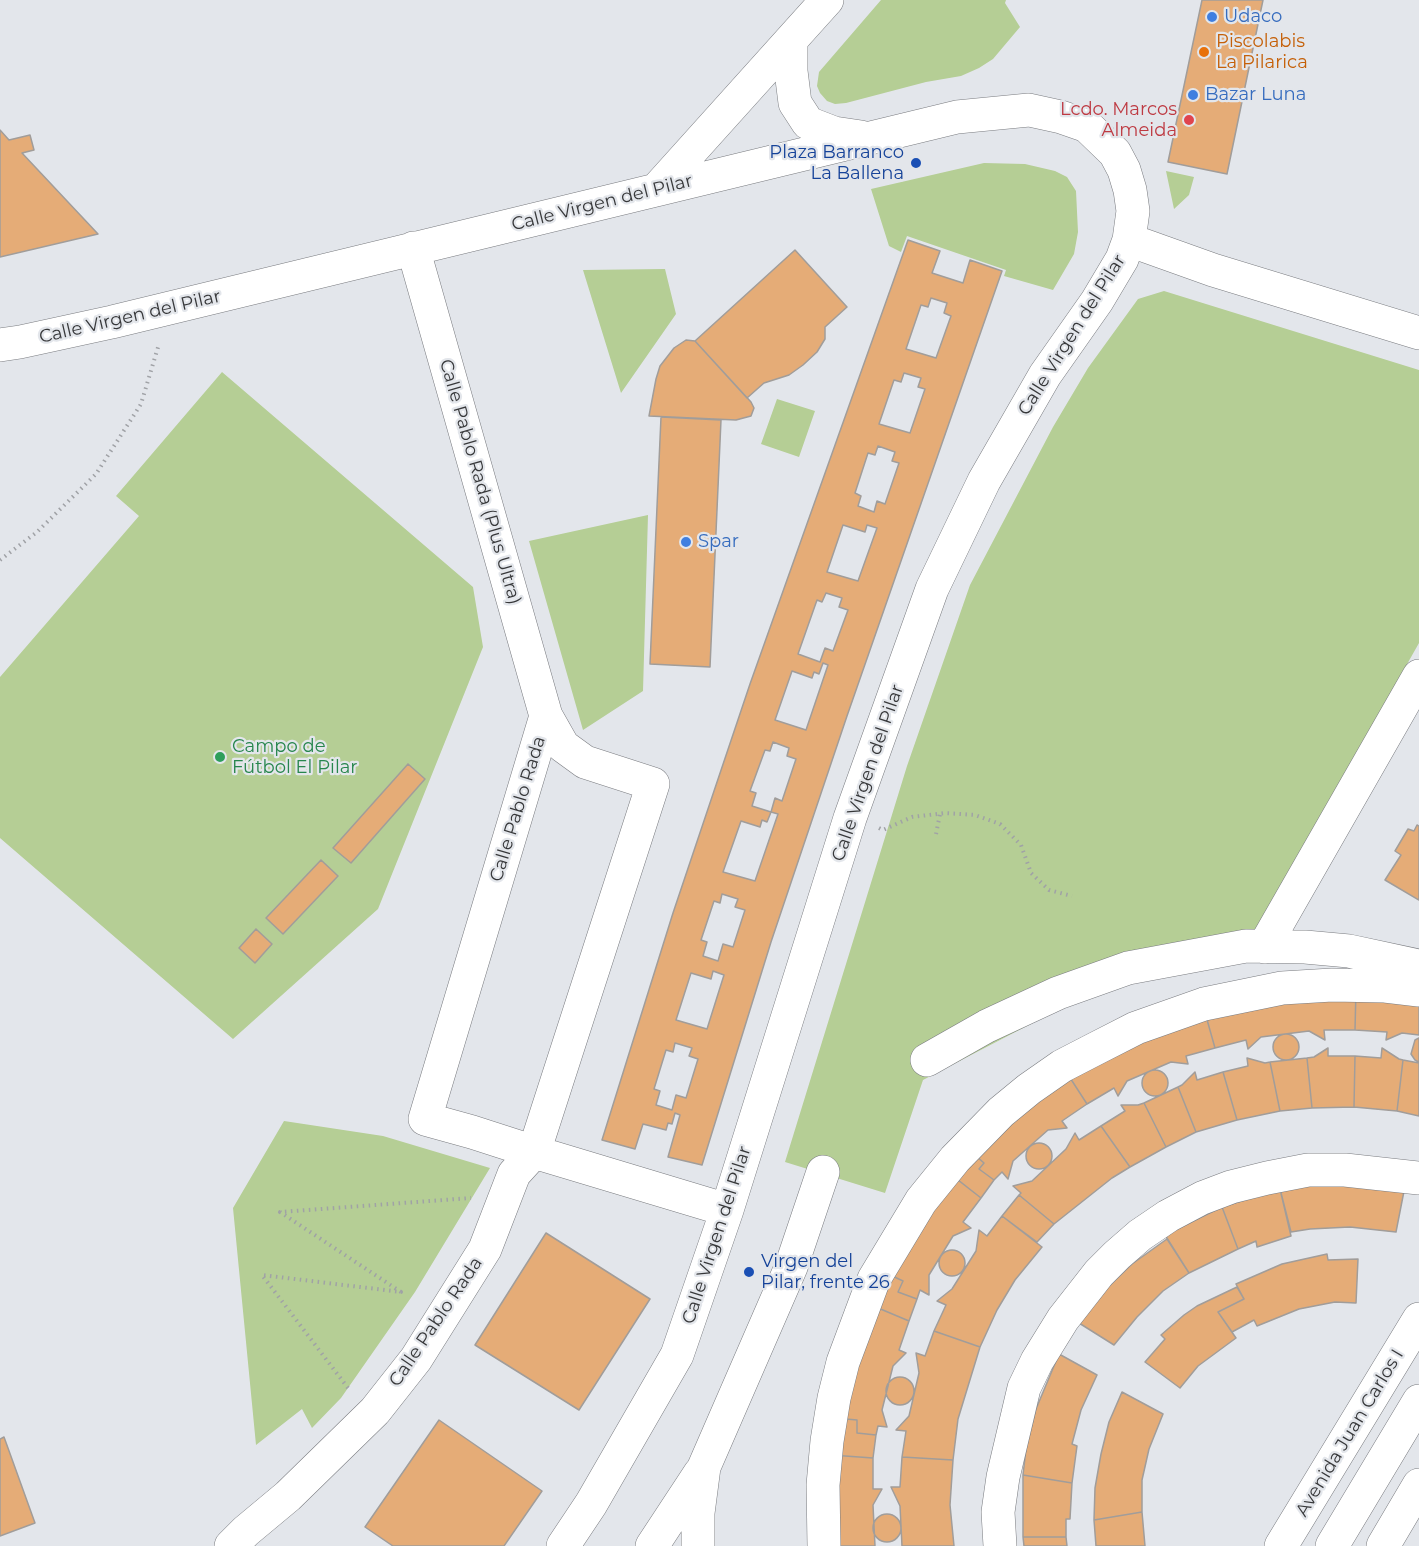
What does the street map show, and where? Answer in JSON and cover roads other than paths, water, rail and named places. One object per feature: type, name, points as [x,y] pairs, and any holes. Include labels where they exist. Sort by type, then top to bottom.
[{"type":"street","points":[[656,190],[827,0]]},
{"type":"street","points":[[791,40],[791,71],[795,103],[808,123],[834,133],[867,138]]},
{"type":"street","name":"Calle Virgen del Pilar","points":[[0,345],[160,310],[957,117],[1029,110],[1060,117],[1087,126],[1115,153],[1124,170],[1130,190],[1132,211],[1129,240],[1107,285],[1045,375],[979,492],[932,589],[850,819],[727,1210],[677,1355],[591,1504],[563,1546]]},
{"type":"street","points":[[1129,240],[1213,270],[1419,333]]},
{"type":"street","name":"Calle Pablo Rada (Plus Ultra)","points":[[413,248],[546,716]]},
{"type":"street","points":[[1264,947],[1419,676]]},
{"type":"street","name":"Calle Pablo Rada","points":[[534,1152],[425,1119],[546,716]]},
{"type":"street","name":"Calle Pablo Rada","points":[[231,1546],[288,1496],[375,1411],[416,1359],[485,1249],[514,1174],[534,1152],[653,784],[585,762],[563,746],[546,716]]},
{"type":"street","points":[[927,1060],[987,1026],[1058,993],[1128,968],[1245,946],[1305,947],[1349,951],[1419,966]]},
{"type":"street","points":[[824,1546],[823,1485],[834,1398],[843,1362],[874,1279],[921,1201],[955,1159],[1001,1112],[1062,1066],[1136,1028],[1204,1004],[1282,988],[1342,985],[1419,990]]},
{"type":"street","points":[[534,1152],[727,1210]]},
{"type":"street","points":[[1000,1546],[998,1512],[1003,1477],[1024,1388],[1037,1361],[1063,1319],[1099,1273],[1117,1255],[1140,1235],[1168,1216],[1202,1198],[1231,1187],[1308,1170],[1345,1170],[1419,1178]]},
{"type":"street","points":[[652,1546],[704,1467],[791,1267],[823,1172]]},
{"type":"street","name":"Avenida Juan Carlos I","points":[[1281,1546],[1419,1319]]},
{"type":"street","points":[[1332,1546],[1419,1401]]},
{"type":"street","points":[[698,1546],[698,1513],[704,1467]]},
{"type":"street","points":[[1383,1546],[1419,1485]]},
{"type":"place","name":"Udaco","points":[[1212,17]]},
{"type":"place","name":"Piscolabis La Pilarica","points":[[1204,52]]},
{"type":"place","name":"Bazar Luna","points":[[1193,95]]},
{"type":"place","name":"Lcdo. Marcos Almeida","points":[[1189,120]]},
{"type":"place","name":"Plaza Barranco La Ballena","points":[[916,163]]},
{"type":"place","name":"Spar","points":[[686,542]]},
{"type":"place","name":"Campo de Fútbol El Pilar","points":[[220,757]]},
{"type":"place","name":"Virgen del Pilar, frente 26","points":[[749,1272]]}]
